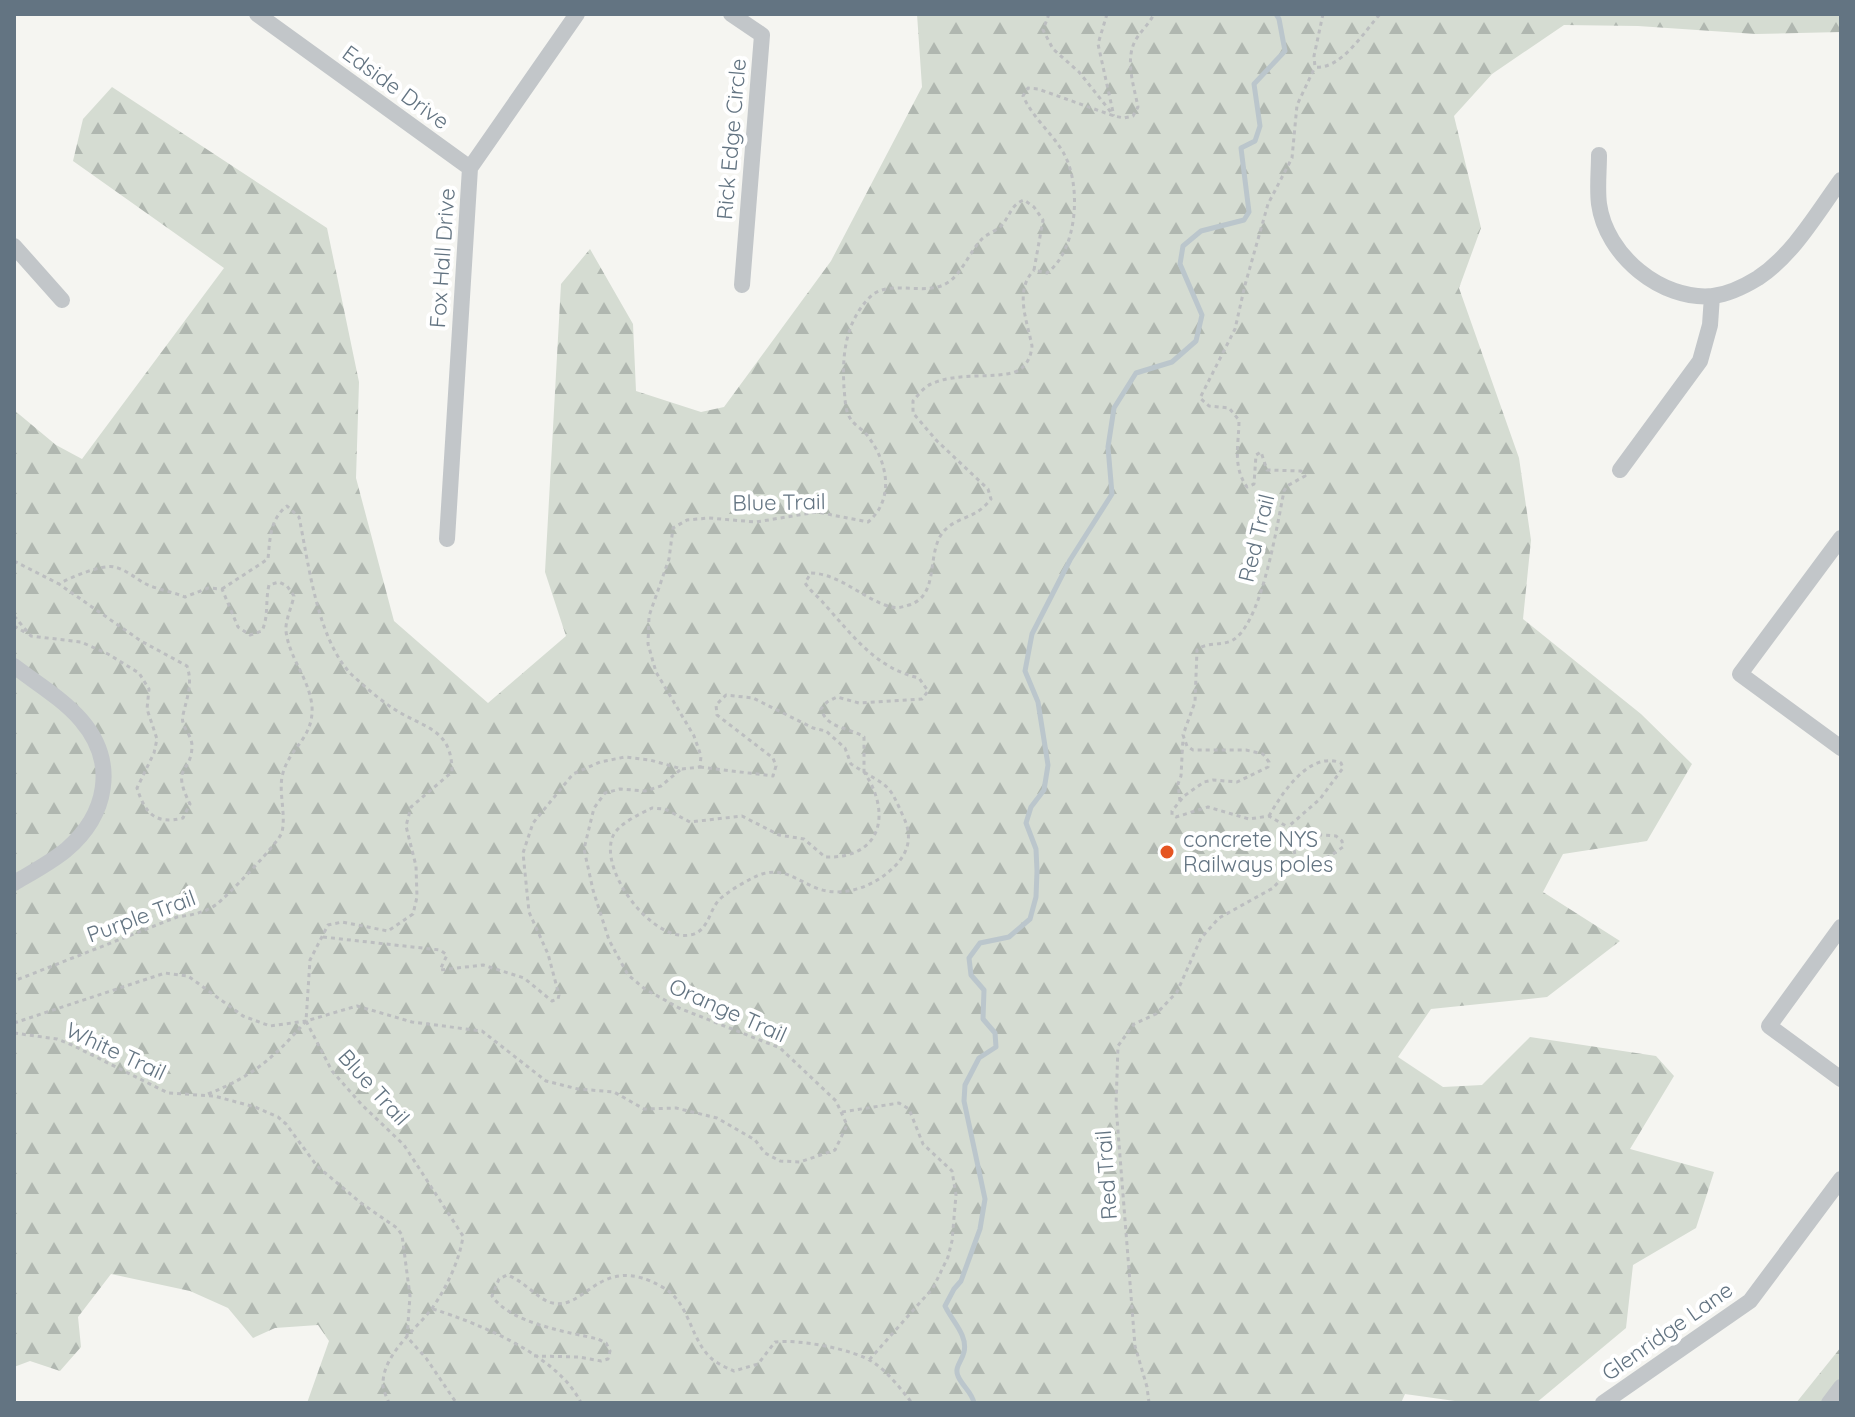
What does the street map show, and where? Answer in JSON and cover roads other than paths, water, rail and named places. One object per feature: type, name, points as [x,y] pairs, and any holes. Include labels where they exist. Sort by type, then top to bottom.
[{"type":"street","name":"Fox Hall Drive","points":[[447,539],[470,168],[577,14]]},
{"type":"street","name":"Rick Edge Circle","points":[[731,14],[762,35],[742,285]]},
{"type":"street","name":"Edside Drive","points":[[268,17],[470,168]]},
{"type":"street","points":[[1599,155],[1599,205],[1614,241],[1625,258],[1659,284],[1680,293],[1712,296],[1738,289],[1760,277],[1778,261],[1841,180]]},
{"type":"street","points":[[14,246],[62,300]]},
{"type":"street","points":[[1620,470],[1700,361],[1710,325],[1712,296]]},
{"type":"street","points":[[1841,538],[1740,674],[1841,748]]},
{"type":"street","points":[[14,666],[81,720],[95,741],[103,762],[105,784],[99,808],[86,829],[67,849],[14,883]]},
{"type":"street","points":[[1841,927],[1769,1026],[1841,1079]]},
{"type":"street","name":"Glenridge Lane","points":[[1603,1403],[1750,1301],[1841,1179]]},
{"type":"street","points":[[1829,1403],[1841,1387]]},
{"type":"waterway","points":[[974,1403],[957,1373],[964,1352],[964,1340],[945,1306],[961,1281],[980,1229],[985,1199],[964,1101],[965,1085],[979,1058],[996,1047],[995,1033],[983,1019],[984,990],[971,975],[969,958],[980,943],[1009,937],[1030,919],[1036,897],[1036,849],[1026,823],[1031,807],[1044,790],[1048,765],[1038,702],[1025,671],[1032,634],[1070,560],[1112,494],[1108,447],[1114,408],[1136,373],[1172,362],[1196,341],[1202,315],[1180,264],[1183,246],[1201,231],[1244,220],[1249,212],[1241,148],[1255,141],[1260,126],[1254,84],[1285,51],[1276,14]]},
{"type":"place","name":"concrete NYS Railways poles","points":[[1167,852]]}]
